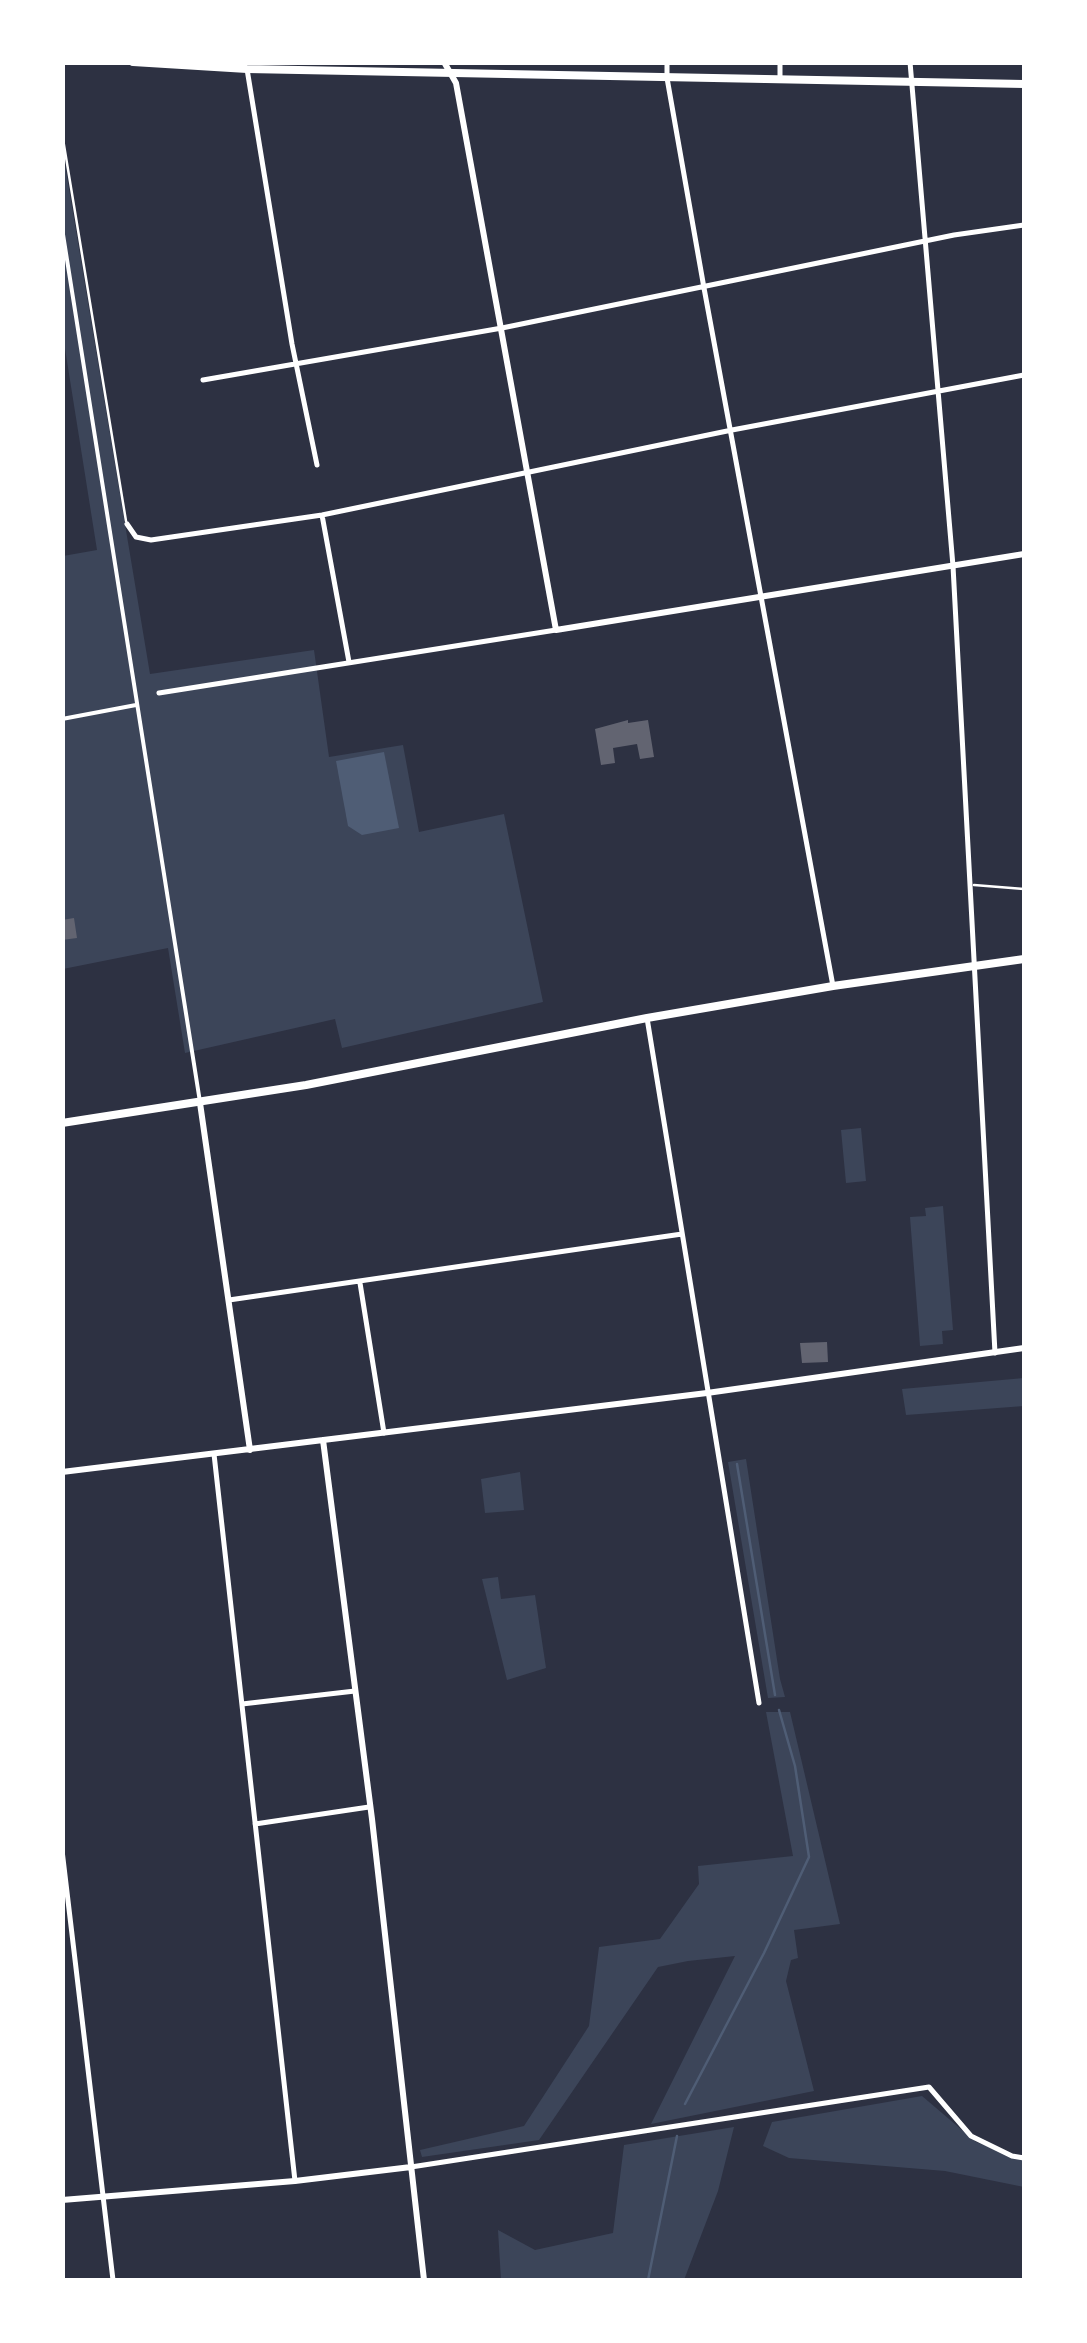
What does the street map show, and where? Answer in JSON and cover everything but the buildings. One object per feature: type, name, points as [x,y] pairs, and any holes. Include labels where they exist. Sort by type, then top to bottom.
[{"type":"main road","points":[[133,62],[247,69],[1024,84]]},
{"type":"main road","points":[[62,1123],[200,1103],[833,986],[1024,958]]},
{"type":"street","points":[[444,62],[456,83],[556,630]]},
{"type":"street","points":[[667,62],[704,288],[833,986]]},
{"type":"street","points":[[780,62],[780,80]]},
{"type":"street","points":[[910,62],[954,566],[995,1352]]},
{"type":"street","points":[[247,69],[292,344],[318,464]]},
{"type":"street","points":[[203,380],[502,328],[1024,225]]},
{"type":"street","points":[[62,228],[200,1103],[250,1450]]},
{"type":"street","points":[[127,524],[136,536],[151,540],[322,515],[732,430],[1024,375]]},
{"type":"street","points":[[322,515],[350,662]]},
{"type":"street","points":[[160,693],[1024,554]]},
{"type":"street","points":[[62,720],[138,705]]},
{"type":"street","points":[[647,1018],[759,1703]]},
{"type":"street","points":[[229,1300],[682,1234]]},
{"type":"street","points":[[360,1283],[384,1433]]},
{"type":"street","points":[[62,1472],[707,1393],[1024,1348]]},
{"type":"street","points":[[323,1440],[424,2280]]},
{"type":"street","points":[[214,1454],[295,2181]]},
{"type":"street","points":[[242,1704],[355,1691]]},
{"type":"street","points":[[255,1824],[369,1807]]},
{"type":"street","points":[[62,1850],[113,2280]]},
{"type":"street","points":[[62,2200],[295,2181],[411,2167],[930,2087],[971,2136],[1024,2158]]},
{"type":"lane","points":[[62,132],[127,524]]},
{"type":"lane","points":[[972,885],[1024,888]]},
{"type":"shaded area","points":[[62,147],[150,674],[314,650],[329,757],[403,745],[419,832],[504,814],[543,1002],[342,1048],[335,1019],[185,1053],[168,948],[63,969],[63,556],[97,550],[63,336]]},
{"type":"shaded area","points":[[384,752],[399,828],[362,835],[348,826],[336,761]]},
{"type":"shaded area","points":[[861,1128],[866,1181],[846,1183],[841,1130]]},
{"type":"shaded area","points":[[943,1206],[953,1330],[942,1331],[943,1344],[920,1346],[910,1217],[926,1216],[925,1208]]},
{"type":"shaded area","points":[[1024,1378],[1024,1406],[906,1415],[902,1389]]},
{"type":"shaded area","points":[[746,1459],[785,1697],[768,1698],[728,1462]]},
{"type":"shaded area","points":[[520,1472],[524,1510],[485,1513],[481,1479]]},
{"type":"shaded area","points":[[498,1577],[501,1599],[535,1595],[546,1668],[507,1680],[482,1579]]},
{"type":"shaded area","points":[[766,1712],[790,1712],[840,1924],[794,1930],[798,1958],[791,1960],[786,1981],[814,2091],[651,2124],[735,1956],[688,1961],[658,1967],[539,2140],[422,2157],[420,2150],[524,2126],[589,2026],[599,1947],[660,1939],[699,1884],[698,1866],[793,1856]]},
{"type":"shaded area","points":[[922,2096],[976,2142],[1024,2160],[1024,2187],[945,2171],[789,2158],[763,2146],[772,2122]]},
{"type":"shaded area","points":[[734,2127],[718,2191],[684,2280],[501,2280],[498,2230],[535,2250],[613,2233],[624,2145]]},
{"type":"waterway","points":[[737,1464],[775,1695]]},
{"type":"waterway","points":[[685,2104],[809,1857],[795,1766],[779,1710]]},
{"type":"waterway","points":[[648,2280],[677,2136]]}]
